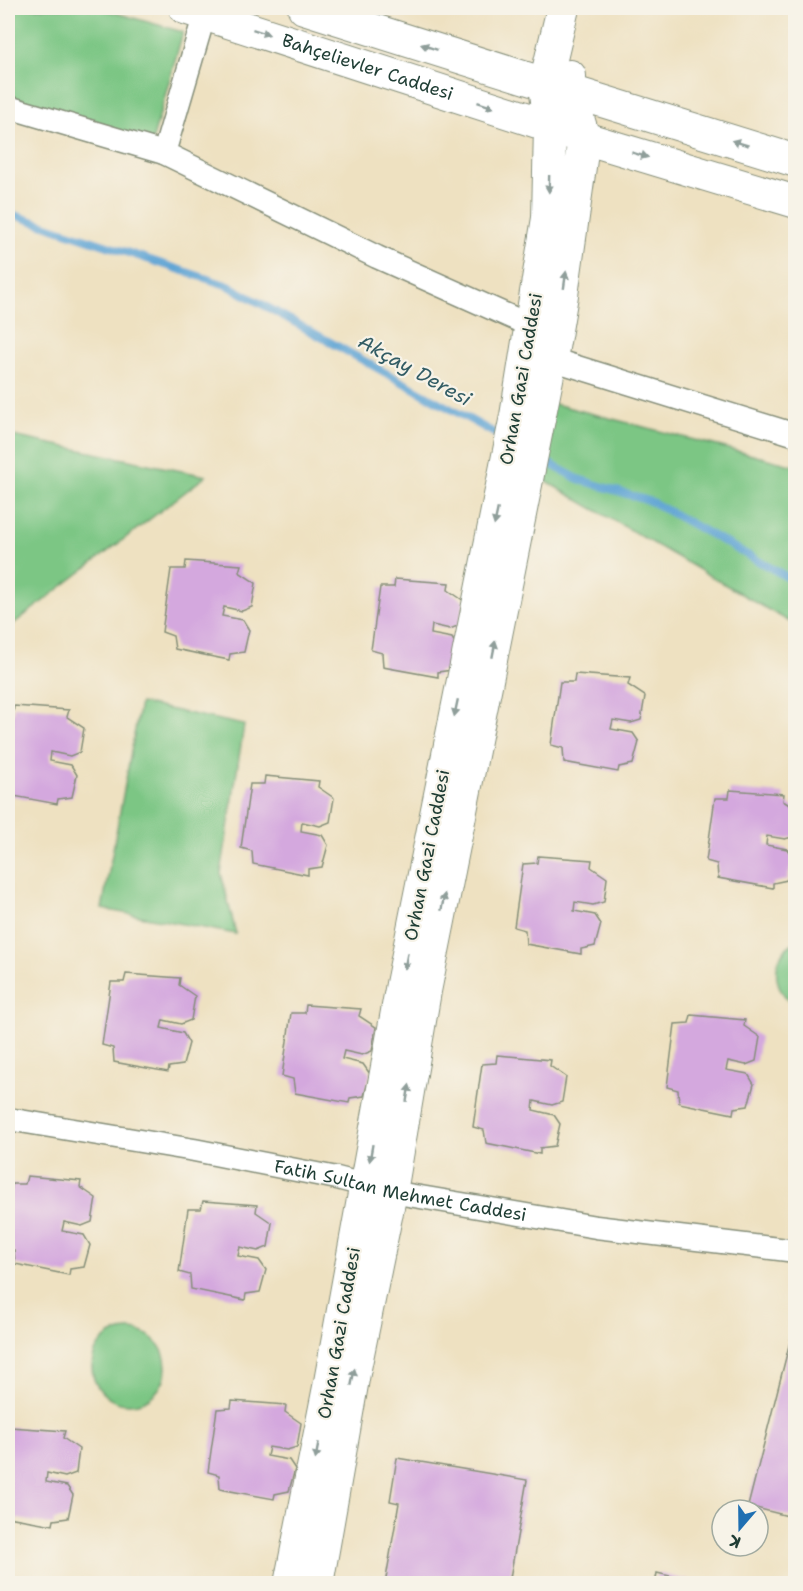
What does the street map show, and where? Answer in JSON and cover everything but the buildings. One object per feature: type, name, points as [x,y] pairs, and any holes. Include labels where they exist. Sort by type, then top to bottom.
[{"type":"street","name":"Bahçelievler Caddesi","points":[[304,8],[795,161]]},
{"type":"street","points":[[563,8],[557,88],[584,138],[795,202]]},
{"type":"street","points":[[557,88],[569,8]]},
{"type":"street","name":"Bahçelievler Caddesi","points":[[195,10],[584,138]]},
{"type":"street","points":[[164,153],[195,10]]},
{"type":"street","name":"Orhan Gazi Caddesi","points":[[317,1584],[354,1373],[378,1190],[442,776],[525,430],[531,326],[548,218],[550,126],[557,88]]},
{"type":"street","points":[[8,107],[164,153],[377,257],[531,326]]},
{"type":"street","name":"Orhan Gazi Caddesi","points":[[525,430],[551,359],[584,138]]},
{"type":"street","points":[[551,359],[795,435]]},
{"type":"street","name":"Fatih Sultan Mehmet Caddesi","points":[[8,1119],[194,1150],[337,1178],[378,1190],[596,1227],[795,1251]]},
{"type":"street","name":"Orhan Gazi Caddesi","points":[[290,1584],[330,1382],[378,1190]]},
{"type":"green space","points":[[8,8],[99,8],[183,32],[152,142],[8,101]]},
{"type":"green space","points":[[543,401],[795,466],[795,625],[528,471]]},
{"type":"green space","points":[[8,435],[206,476],[8,628]]},
{"type":"green space","points":[[140,703],[244,725],[221,873],[236,934],[102,909]]},
{"type":"green space","points":[[795,942],[795,1005],[782,991],[777,974],[781,956]]},
{"type":"green space","points":[[129,1330],[150,1336],[160,1346],[166,1367],[160,1388],[150,1398],[129,1404],[108,1398],[98,1388],[92,1367],[98,1346],[108,1336]]},
{"type":"waterway","name":"Akçay Deresi","points":[[8,213],[229,286],[505,439]]},
{"type":"waterway","name":"Akçay Deresi","points":[[539,458],[578,479],[652,502],[796,582]]}]
